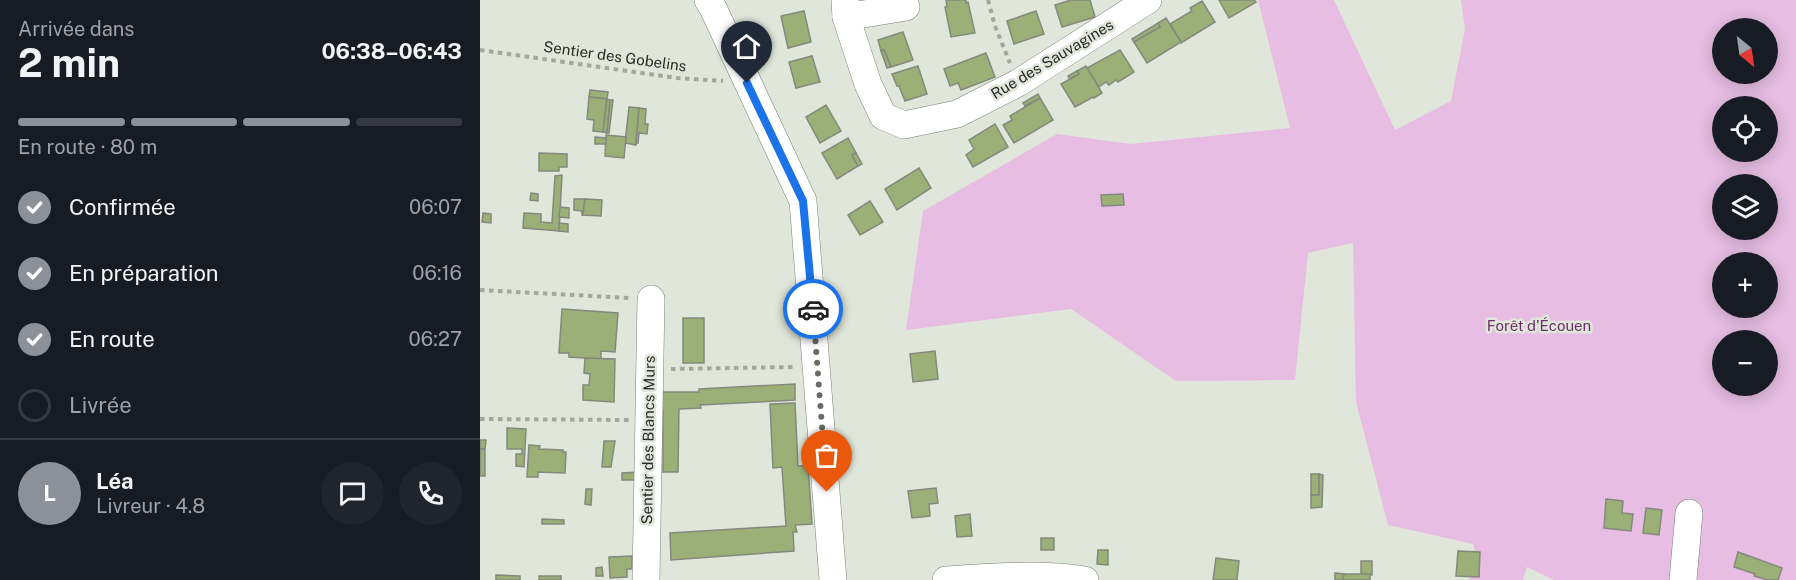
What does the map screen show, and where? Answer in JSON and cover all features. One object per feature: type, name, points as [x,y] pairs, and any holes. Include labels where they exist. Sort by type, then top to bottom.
[{"type":"street","points":[[708,0],[803,201],[818,367],[833,580]]},
{"type":"street","name":"Rue des Sauvagines","points":[[906,7],[845,8],[868,84],[883,116],[904,125],[957,114],[1018,83],[1148,0]]},
{"type":"street","name":"Sentier des Blancs Murs","points":[[646,580],[651,299]]},
{"type":"street","points":[[1683,580],[1689,513]]},
{"type":"street","points":[[946,580],[1044,575],[1085,580]]},
{"type":"path","points":[[988,0],[995,26],[1018,83]]},
{"type":"path","name":"Sentier des Gobelins","points":[[480,50],[677,78],[747,83]]},
{"type":"path","points":[[480,291],[651,299]]},
{"type":"path","points":[[649,369],[818,367]]},
{"type":"path","points":[[480,419],[648,420]]},
{"type":"green space","name":"Forêt d'Écouen","points":[[1258,0],[1334,0],[1395,130],[1451,101],[1465,29],[1461,0],[1796,0],[1796,580],[1554,580],[1527,567],[1523,580],[1468,580],[1480,569],[1473,544],[1388,525],[1356,402],[1353,243],[1308,253],[1295,380],[1176,381],[1071,309],[906,330],[923,211],[1057,134],[1131,144],[1290,128]]},
{"type":"building","points":[[946,0],[966,0],[966,3],[968,2],[975,33],[951,37],[945,7],[947,7]]},
{"type":"building","points":[[1071,0],[1090,0],[1095,17],[1062,27],[1055,5]]},
{"type":"building","points":[[1219,0],[1254,0],[1256,2],[1229,18]]},
{"type":"building","points":[[1202,1],[1215,22],[1181,43],[1170,24],[1192,11],[1190,8]]},
{"type":"building","points":[[804,11],[811,42],[788,48],[781,16]]},
{"type":"building","points":[[1036,11],[1044,34],[1014,44],[1007,21]]},
{"type":"building","points":[[1166,18],[1181,42],[1147,63],[1134,42],[1160,27],[1158,23]]},
{"type":"building","points":[[1158,23],[1160,27],[1134,42],[1132,39]]},
{"type":"building","points":[[903,32],[913,60],[891,67],[884,50],[881,51],[878,40]]},
{"type":"building","points":[[884,50],[891,67],[887,68],[881,51]]},
{"type":"building","points":[[1120,50],[1134,72],[1118,82],[1116,80],[1109,85],[1106,82],[1099,87],[1087,68]]},
{"type":"building","points":[[986,53],[995,77],[961,90],[958,83],[950,86],[944,69]]},
{"type":"building","points":[[812,56],[820,82],[796,88],[789,62]]},
{"type":"building","points":[[918,66],[927,94],[905,101],[892,74]]},
{"type":"building","points":[[1086,66],[1102,93],[1075,107],[1061,84],[1079,74],[1077,71]]},
{"type":"building","points":[[1077,71],[1079,74],[1070,79],[1068,76]]},
{"type":"building","points":[[590,90],[608,92],[607,99],[589,97]]},
{"type":"building","points":[[1038,94],[1040,98],[1025,106],[1023,103]]},
{"type":"building","points":[[589,97],[607,99],[603,132],[593,131],[594,120],[587,119]]},
{"type":"building","points":[[1040,98],[1053,120],[1014,143],[1003,125],[1012,120],[1010,116]]},
{"type":"building","points":[[607,99],[610,100],[607,133],[603,132]]},
{"type":"building","points":[[610,100],[613,100],[609,133],[607,133]]},
{"type":"building","points":[[826,105],[841,131],[820,143],[806,117]]},
{"type":"building","points":[[629,107],[639,108],[636,145],[625,143]]},
{"type":"building","points":[[639,108],[646,109],[645,124],[648,124],[647,134],[639,133],[638,143],[636,143]]},
{"type":"building","points":[[995,124],[1008,147],[973,167],[966,155],[974,149],[969,140]]},
{"type":"building","points":[[606,135],[626,137],[624,158],[605,156]]},
{"type":"building","points":[[595,137],[606,138],[606,144],[595,144]]},
{"type":"building","points":[[848,138],[856,153],[852,155],[858,166],[837,179],[822,153]]},
{"type":"building","points":[[539,153],[567,154],[567,167],[559,167],[559,171],[539,171]]},
{"type":"building","points":[[856,153],[862,164],[858,166],[852,155]]},
{"type":"building","points":[[919,168],[931,188],[897,210],[885,189]]},
{"type":"building","points":[[562,175],[559,231],[523,228],[524,213],[541,214],[541,222],[552,223],[555,176]]},
{"type":"building","points":[[531,193],[538,194],[538,201],[530,200]]},
{"type":"building","points":[[1123,194],[1124,205],[1102,206],[1101,195]]},
{"type":"building","points":[[574,199],[585,199],[583,215],[582,211],[574,210]]},
{"type":"building","points":[[585,199],[602,200],[601,216],[583,215]]},
{"type":"building","points":[[870,201],[883,222],[860,235],[848,215]]},
{"type":"building","points":[[560,207],[569,208],[569,218],[559,217]]},
{"type":"building","points":[[483,213],[491,214],[491,223],[482,222]]},
{"type":"building","points":[[559,223],[568,224],[568,232],[559,231]]},
{"type":"building","points":[[562,309],[618,313],[615,352],[601,351],[601,359],[569,357],[569,353],[559,353]]},
{"type":"building","points":[[683,318],[704,318],[704,363],[683,363]]},
{"type":"building","points":[[935,351],[938,379],[913,382],[910,354]]},
{"type":"building","points":[[585,358],[615,359],[614,402],[583,400],[583,385],[589,385],[590,374],[584,373]]},
{"type":"building","points":[[795,384],[795,400],[700,405],[701,408],[679,409],[678,472],[663,472],[663,410],[660,410],[660,392],[699,392],[699,389]]},
{"type":"building","points":[[795,403],[798,466],[808,465],[812,524],[795,525],[797,532],[793,532],[794,551],[671,560],[670,533],[786,526],[782,467],[773,468],[770,404]]},
{"type":"building","points":[[507,428],[526,429],[524,467],[516,466],[516,454],[522,454],[522,449],[507,449]]},
{"type":"building","points":[[480,440],[486,440],[485,449],[480,449]]},
{"type":"building","points":[[604,441],[615,441],[611,467],[602,467]]},
{"type":"building","points":[[529,445],[540,446],[539,449],[566,452],[565,473],[538,472],[538,477],[527,477]]},
{"type":"building","points":[[480,449],[485,449],[485,476],[480,476]]},
{"type":"building","points":[[638,472],[638,480],[622,480],[622,473]]},
{"type":"building","points":[[1311,474],[1319,474],[1319,495],[1311,495]]},
{"type":"building","points":[[1319,474],[1323,475],[1322,507],[1311,508],[1311,495],[1319,495]]},
{"type":"building","points":[[936,488],[938,503],[929,504],[930,516],[912,518],[908,491]]},
{"type":"building","points":[[586,489],[592,489],[591,505],[585,504]]},
{"type":"building","points":[[1606,499],[1623,501],[1622,513],[1633,514],[1631,531],[1604,528]]},
{"type":"building","points":[[1646,508],[1662,510],[1659,535],[1643,533]]},
{"type":"building","points":[[970,514],[972,536],[957,537],[955,516]]},
{"type":"building","points":[[542,519],[564,520],[564,524],[542,524]]},
{"type":"building","points":[[1041,538],[1054,538],[1054,550],[1041,550]]},
{"type":"building","points":[[1098,550],[1108,550],[1108,565],[1097,564]]},
{"type":"building","points":[[1458,551],[1480,552],[1479,577],[1456,576]]},
{"type":"building","points":[[1738,552],[1782,568],[1778,580],[1754,576],[1755,574],[1734,567]]},
{"type":"building","points":[[632,556],[632,569],[627,569],[627,577],[610,578],[609,557]]},
{"type":"building","points":[[1216,558],[1239,561],[1237,580],[1213,580]]},
{"type":"building","points":[[1361,561],[1372,561],[1372,575],[1361,574]]},
{"type":"building","points":[[602,567],[603,576],[596,576],[596,568]]},
{"type":"building","points":[[1335,573],[1344,574],[1343,580],[1335,580]]},
{"type":"building","points":[[1344,574],[1370,574],[1370,580],[1343,580]]},
{"type":"building","points":[[496,575],[520,576],[520,580],[496,580]]},
{"type":"building","points":[[539,576],[561,576],[561,580],[539,580]]},
{"type":"way so far","points":[[813,309],[827,492]]},
{"type":"route","points":[[747,83],[803,201],[813,309]]}]
